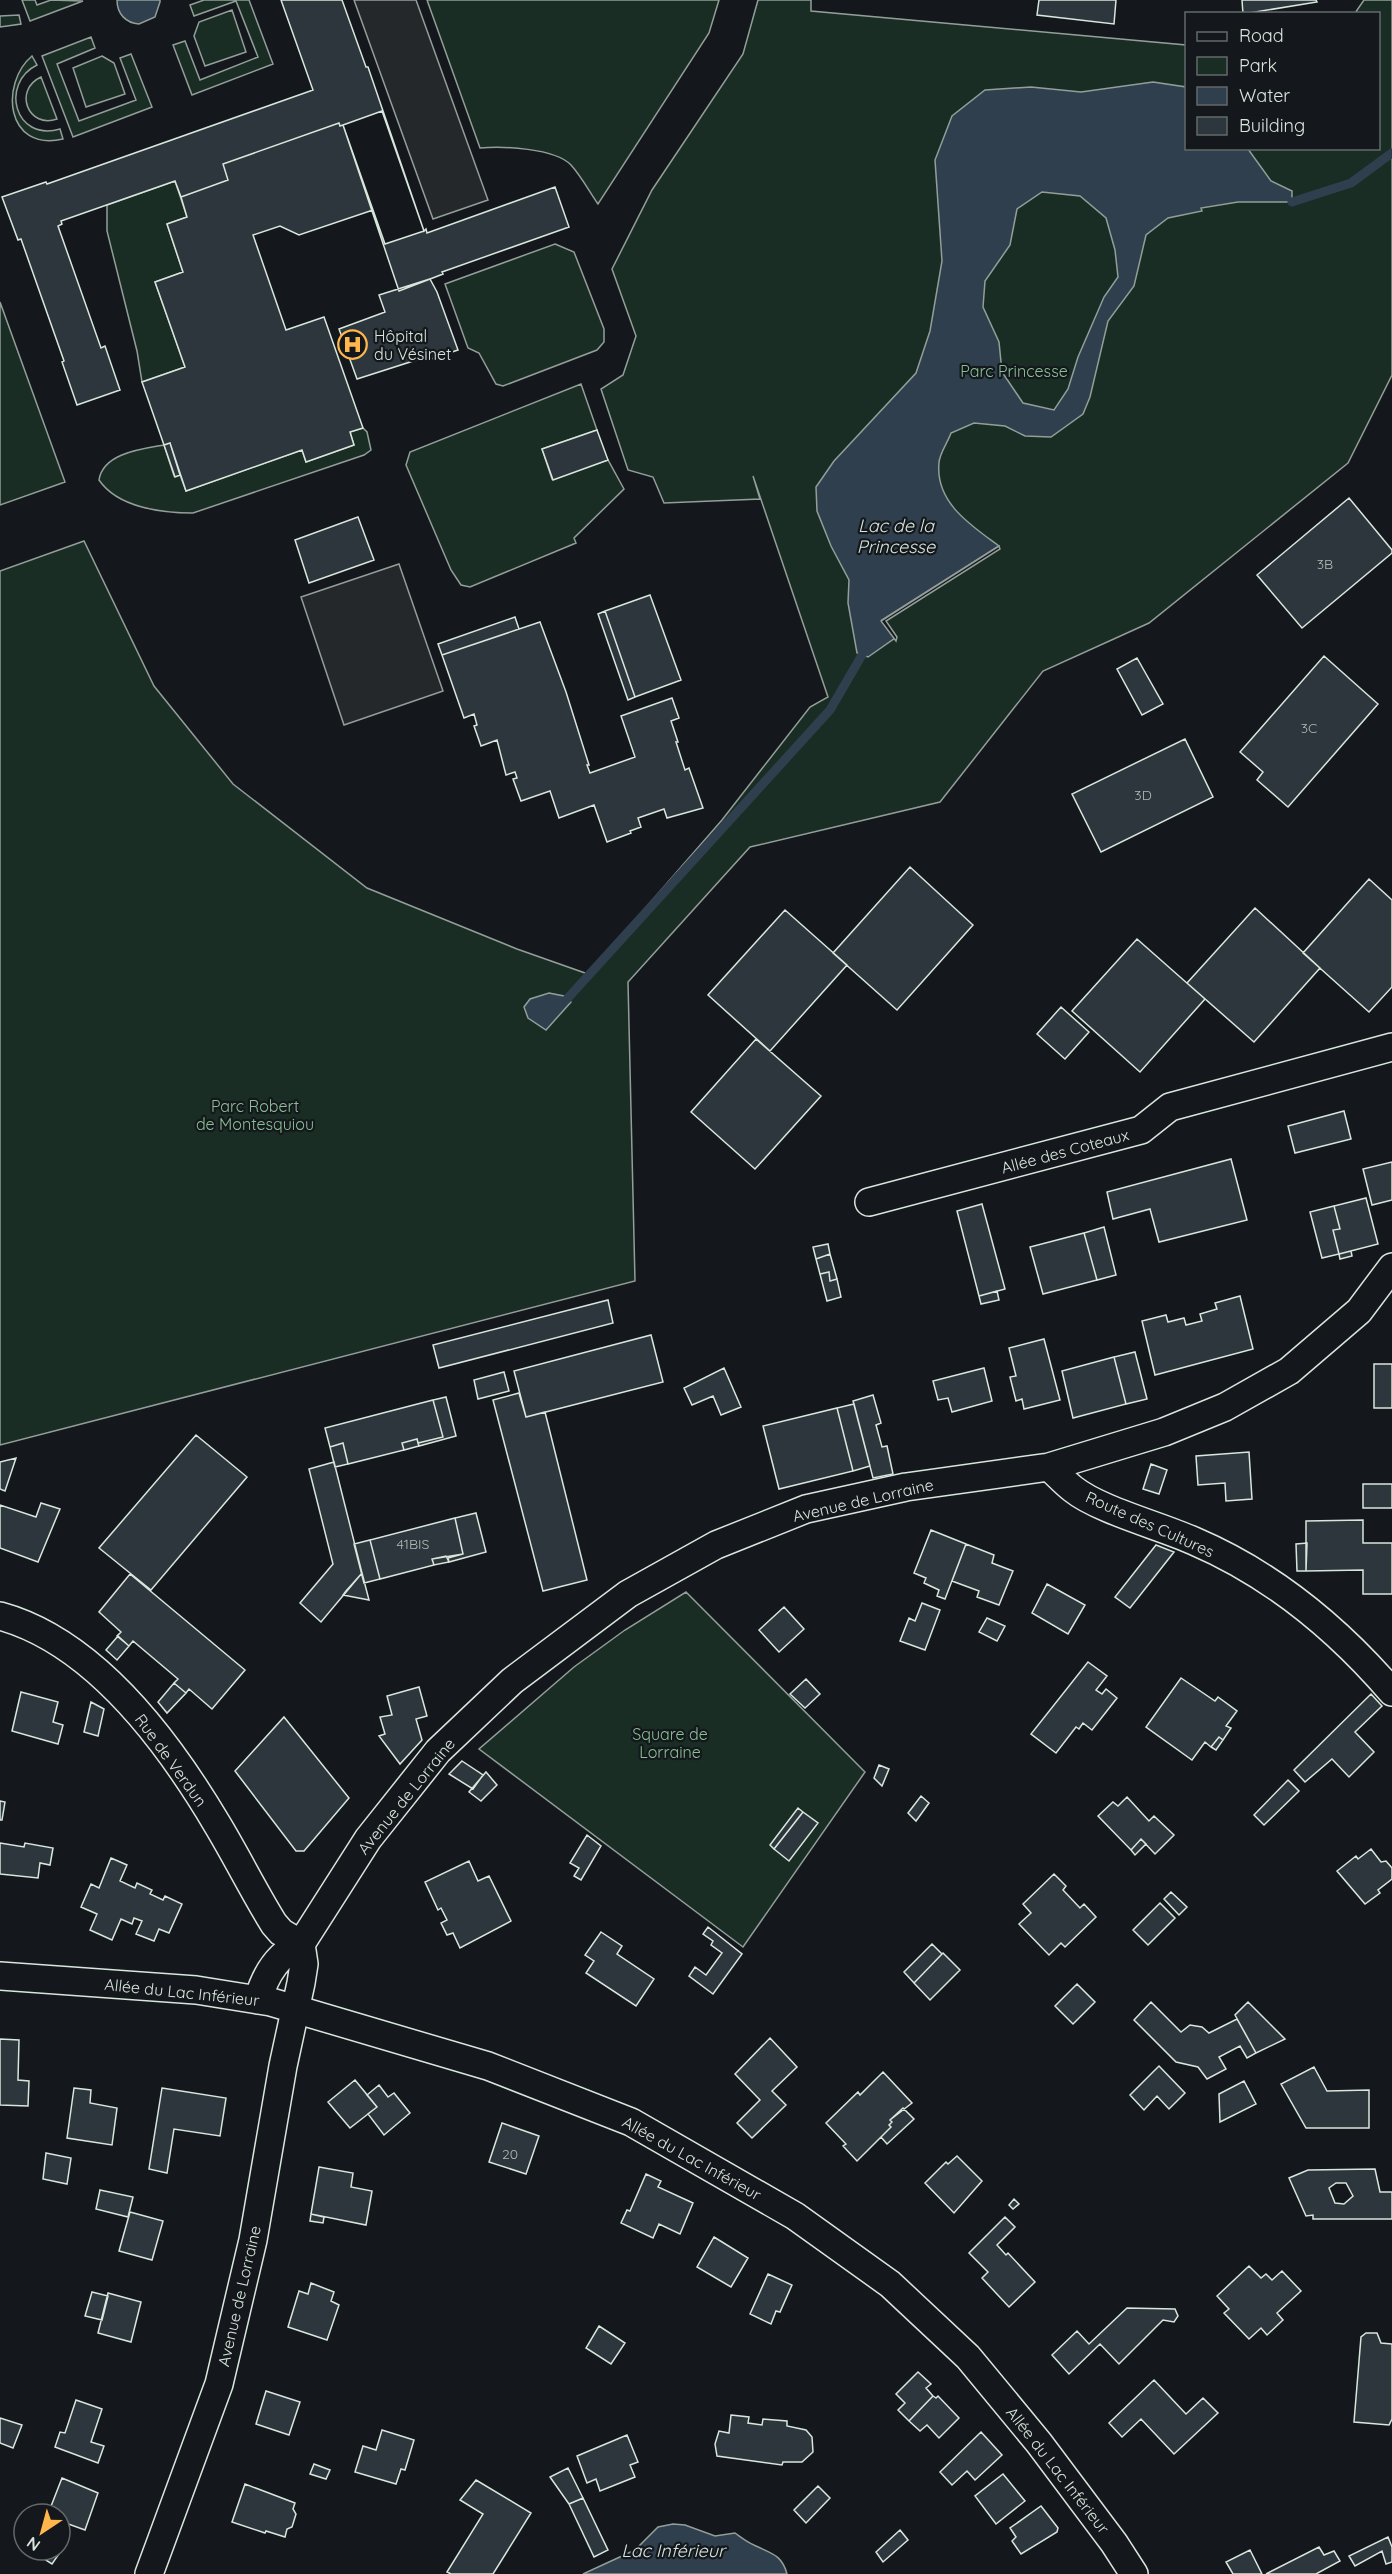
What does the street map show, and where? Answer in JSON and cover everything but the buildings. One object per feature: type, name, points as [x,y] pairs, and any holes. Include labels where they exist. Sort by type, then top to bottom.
[{"type":"street","name":"Allée des Coteaux","points":[[869,1202],[1141,1130],[1170,1107],[1392,1047]]},
{"type":"street","name":"Avenue de Lorraine","points":[[149,2574],[219,2384],[253,2240],[304,1964],[301,1944],[368,1839],[438,1751],[512,1681],[628,1594],[716,1545],[806,1509],[906,1487],[1049,1467],[1164,1432],[1225,1407],[1289,1371],[1359,1311],[1392,1267]]},
{"type":"street","name":"Route des Cultures","points":[[1049,1467],[1074,1490],[1106,1506],[1196,1542],[1269,1581],[1321,1619],[1392,1692]]},
{"type":"street","name":"Rue de Verdun","points":[[0,1616],[34,1629],[81,1659],[128,1702],[168,1750],[193,1786],[274,1924],[281,1932],[301,1944]]},
{"type":"street","points":[[258,2000],[267,1976],[280,1958],[289,1949],[301,1944]]},
{"type":"street","name":"Allée du Lac Inférieur","points":[[0,1977],[196,1990],[258,2000],[488,2066],[631,2122],[795,2216],[890,2284],[968,2357],[1039,2443],[1114,2543],[1134,2574]]},
{"type":"green space","points":[[22,0],[35,0],[37,5],[51,0],[83,1],[30,21]]},
{"type":"green space","points":[[204,0],[249,0],[273,64],[192,95],[173,45],[185,41],[200,80],[258,57],[236,1],[194,16],[190,5]]},
{"type":"green space","points":[[427,0],[719,0],[709,33],[598,204],[575,169],[563,159],[528,149],[480,148]]},
{"type":"green space","points":[[758,0],[811,0],[811,11],[1185,45],[1185,150],[1380,150],[1380,12],[1356,12],[1364,0],[1392,0],[1392,375],[1348,463],[1149,623],[1043,671],[940,802],[750,847],[628,982],[635,1281],[0,1445],[0,571],[84,541],[154,686],[233,784],[367,888],[517,949],[588,974],[722,820],[810,707],[828,697],[753,476],[760,499],[664,503],[653,477],[628,470],[601,389],[623,375],[636,336],[612,269],[652,190],[743,54]]},
{"type":"green space","points":[[232,10],[246,52],[205,66],[194,36],[199,22]]},
{"type":"green space","points":[[19,15],[21,24],[0,27],[0,16]]},
{"type":"green space","points":[[91,37],[95,48],[57,64],[79,121],[136,100],[120,58],[131,54],[152,107],[73,137],[42,56]]},
{"type":"green space","points":[[32,56],[37,65],[25,73],[19,84],[16,97],[17,109],[32,127],[44,131],[60,129],[63,139],[44,140],[29,135],[19,126],[14,113],[12,98],[15,82],[22,68]]},
{"type":"green space","points":[[102,56],[114,63],[125,94],[86,107],[73,68]]},
{"type":"green space","points":[[41,77],[57,119],[47,121],[38,118],[28,107],[26,99],[28,90],[32,83]]},
{"type":"green space","points":[[175,181],[187,217],[167,224],[183,272],[155,282],[185,367],[142,382],[137,351],[107,231],[107,205]]},
{"type":"green space","points":[[555,244],[574,252],[604,329],[604,342],[597,350],[503,386],[496,384],[479,353],[468,348],[445,284]]},
{"type":"green space","points":[[0,302],[65,482],[0,505]]},
{"type":"green space","points":[[581,384],[597,430],[542,449],[552,479],[608,460],[624,489],[574,538],[576,543],[470,587],[461,585],[451,570],[406,465],[410,452]]},
{"type":"green space","points":[[363,428],[367,432],[371,450],[364,455],[193,513],[155,510],[129,503],[117,497],[99,480],[102,471],[116,458],[164,445],[174,476],[180,475],[186,491],[302,450],[306,462],[354,445],[350,432]]},
{"type":"green space","name":"Square de Lorraine","points":[[686,1592],[865,1772],[743,1947],[479,1749],[574,1667],[625,1630]]},
{"type":"shaded area","points":[[354,0],[416,0],[488,200],[433,219]]},
{"type":"shaded area","points":[[399,564],[443,691],[344,725],[301,597]]},
{"type":"water","points":[[117,0],[160,0],[160,2],[155,17],[139,24],[123,17]]},
{"type":"water","name":"Lac de la Princesse","points":[[1153,82],[1185,87],[1185,150],[1249,150],[1271,181],[1292,191],[1292,202],[1238,202],[1201,208],[1202,211],[1168,218],[1146,235],[1134,286],[1108,321],[1090,397],[1083,414],[1051,437],[1025,436],[1005,426],[974,423],[951,433],[939,459],[939,477],[943,490],[957,512],[999,546],[882,620],[895,638],[868,657],[857,653],[848,603],[849,580],[831,546],[817,511],[816,487],[834,461],[916,373],[930,331],[942,261],[935,160],[952,116],[985,90],[1031,87],[1081,92]],"holes":[[[1042,192],[1080,196],[1106,218],[1115,250],[1118,277],[1104,297],[1078,357],[1068,389],[1054,410],[1023,403],[1002,372],[999,342],[983,307],[985,281],[1010,245],[1017,209]]]},
{"type":"water","points":[[549,993],[564,996],[571,1002],[546,1030],[528,1018],[524,1007],[530,999]]},
{"type":"water","name":"Lac Inférieur","points":[[673,2524],[685,2525],[715,2536],[735,2533],[776,2556],[787,2574],[583,2574],[635,2550],[658,2527]]},
{"type":"pier","points":[[999,546],[1000,549],[886,621],[897,637],[896,641],[881,621]]},
{"type":"waterway","points":[[1292,202],[1351,183],[1392,153]]},
{"type":"waterway","points":[[567,999],[830,710],[862,655]]},
{"type":"place","name":"Hôpital du Vésinet","points":[[353,345]]},
{"type":"park label","name":"Parc Princesse","points":[[1014,371]]},
{"type":"park label","name":"Parc Robert de Montesquiou","points":[[255,1115]]}]
